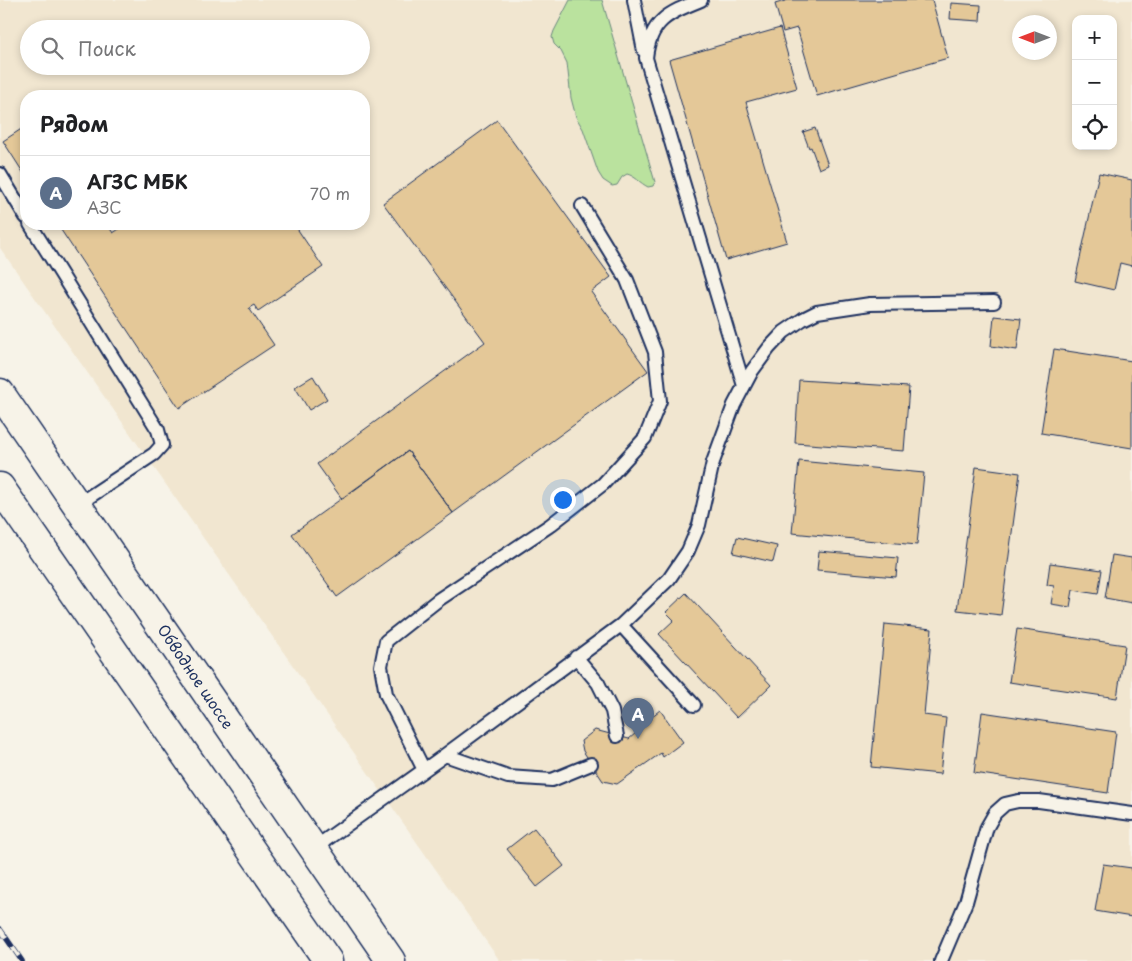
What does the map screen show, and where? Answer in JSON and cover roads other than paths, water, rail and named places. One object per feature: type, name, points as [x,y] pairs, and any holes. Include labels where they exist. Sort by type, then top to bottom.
[{"type":"main road","name":"Обводное шоссе","points":[[0,393],[390,961]]},
{"type":"main road","points":[[0,487],[328,961]]},
{"type":"lane","points":[[634,0],[646,58],[744,386]]},
{"type":"lane","points":[[646,58],[647,43],[653,30],[670,13],[702,0]]},
{"type":"lane","points":[[0,174],[20,207]]},
{"type":"lane","points":[[424,770],[386,694],[381,666],[386,641],[438,600],[549,526],[603,484],[645,438],[660,401],[655,352],[631,289],[582,206]]},
{"type":"lane","points":[[34,230],[158,430],[162,445],[154,454],[77,505]]},
{"type":"lane","points":[[312,850],[621,625],[669,579],[688,551],[699,524],[714,462],[734,405],[752,371],[784,332],[817,312],[870,304],[994,302]]},
{"type":"lane","points":[[621,625],[694,705]]},
{"type":"lane","points":[[576,657],[601,690],[612,711],[617,736]]},
{"type":"lane","points":[[444,755],[508,777],[552,780],[592,764]]},
{"type":"lane","points":[[941,961],[966,902],[987,827],[996,813],[1005,804],[1018,801],[1040,801],[1132,814]]},
{"type":"railway","points":[[0,929],[22,961]]},
{"type":"place","name":"АГЗС МБК","points":[[638,739]]}]
